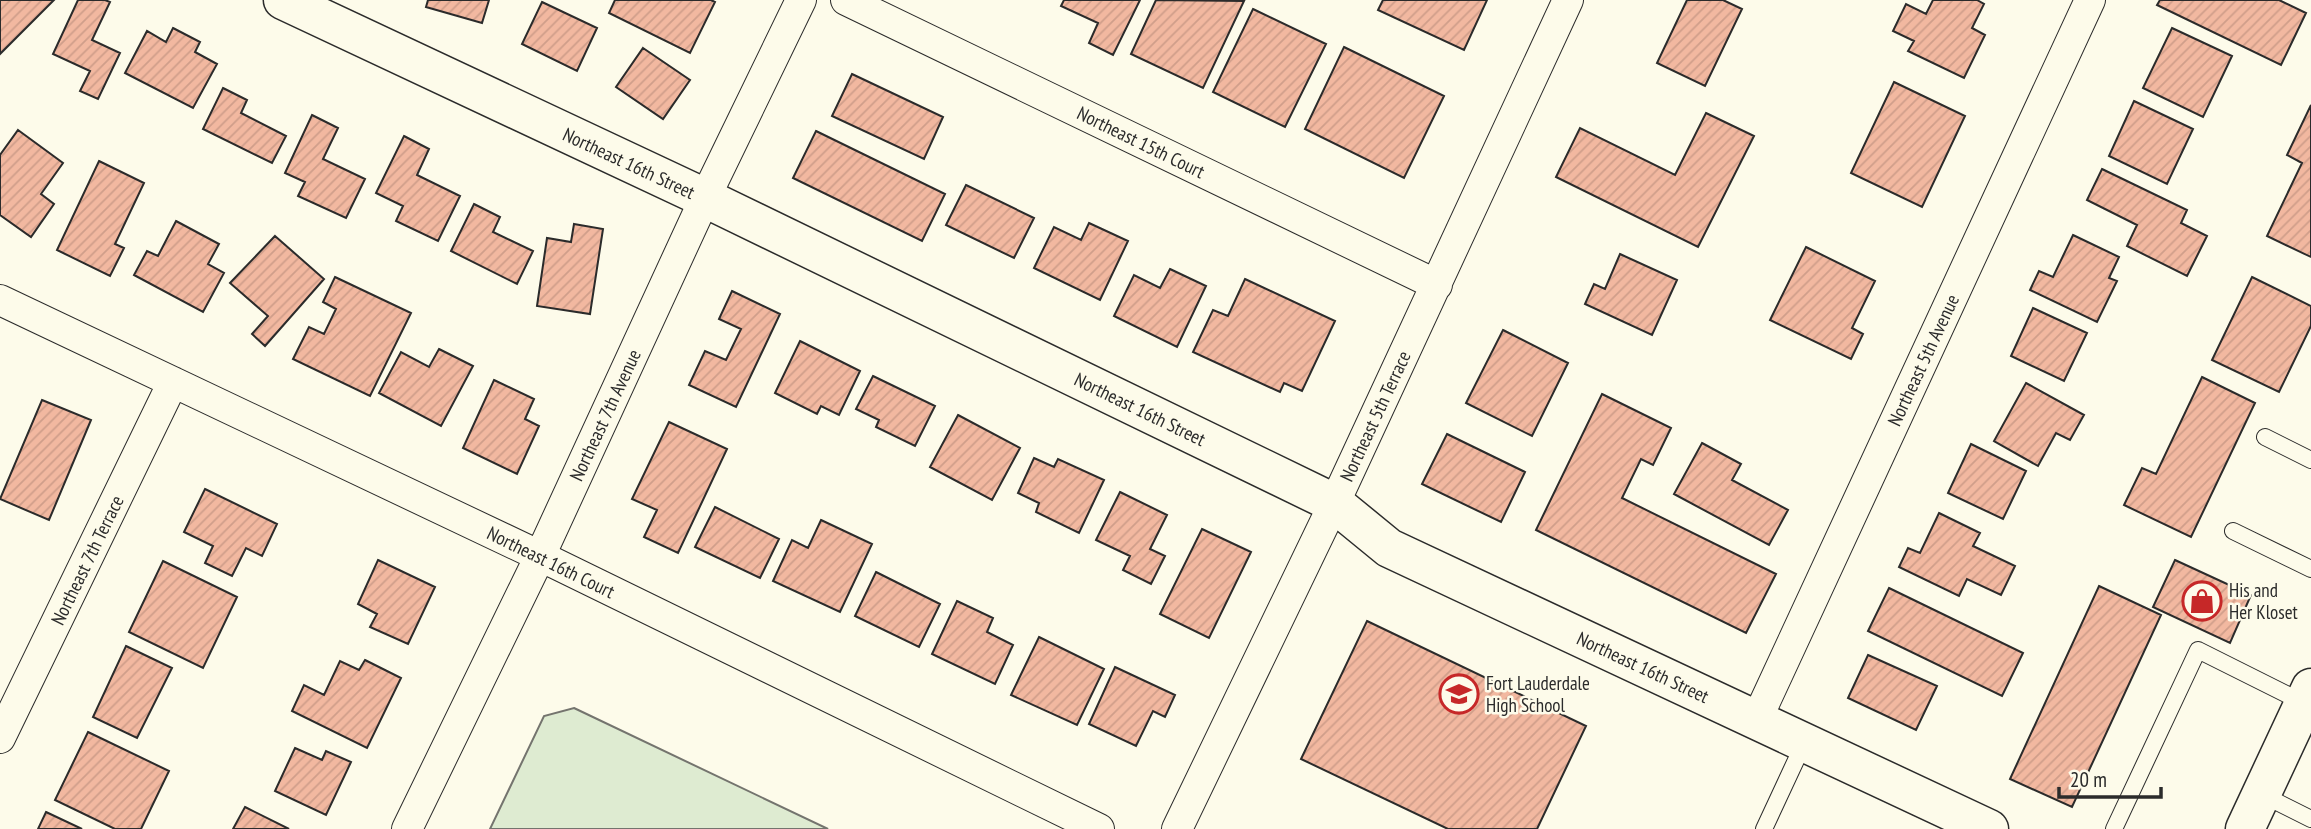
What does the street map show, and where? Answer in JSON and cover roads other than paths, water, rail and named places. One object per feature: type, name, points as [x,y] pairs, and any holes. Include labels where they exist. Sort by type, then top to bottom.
[{"type":"street","name":"Northeast 16th Street","points":[[283,0],[705,198],[1334,503],[1389,548],[1989,829]]},
{"type":"street","name":"Northeast 7th Avenue","points":[[407,829],[540,556],[705,198],[801,0]]},
{"type":"street","name":"Northeast 15th Court","points":[[846,0],[1437,285]]},
{"type":"street","name":"Northeast 5th Terrace","points":[[1177,829],[1437,285],[1568,0]]},
{"type":"street","name":"Northeast 5th Avenue","points":[[1756,721],[2090,0]]},
{"type":"street","name":"Northeast 16th Court","points":[[0,300],[540,556],[1099,829]]},
{"type":"street","name":"Northeast 7th Terrace","points":[[0,738],[173,382]]},
{"type":"street","points":[[2245,829],[2308,696]]},
{"type":"lane","points":[[2264,437],[2311,460]]},
{"type":"lane","points":[[2233,531],[2311,569]]},
{"type":"lane","points":[[2114,829],[2198,650],[2308,696]]},
{"type":"lane","points":[[1764,829],[1804,743]]},
{"type":"lane","points":[[2261,794],[2311,819]]},
{"type":"place","name":"His and Her Kloset","points":[[2202,601]]},
{"type":"place","name":"Fort Lauderdale High School","points":[[1459,694]]}]
